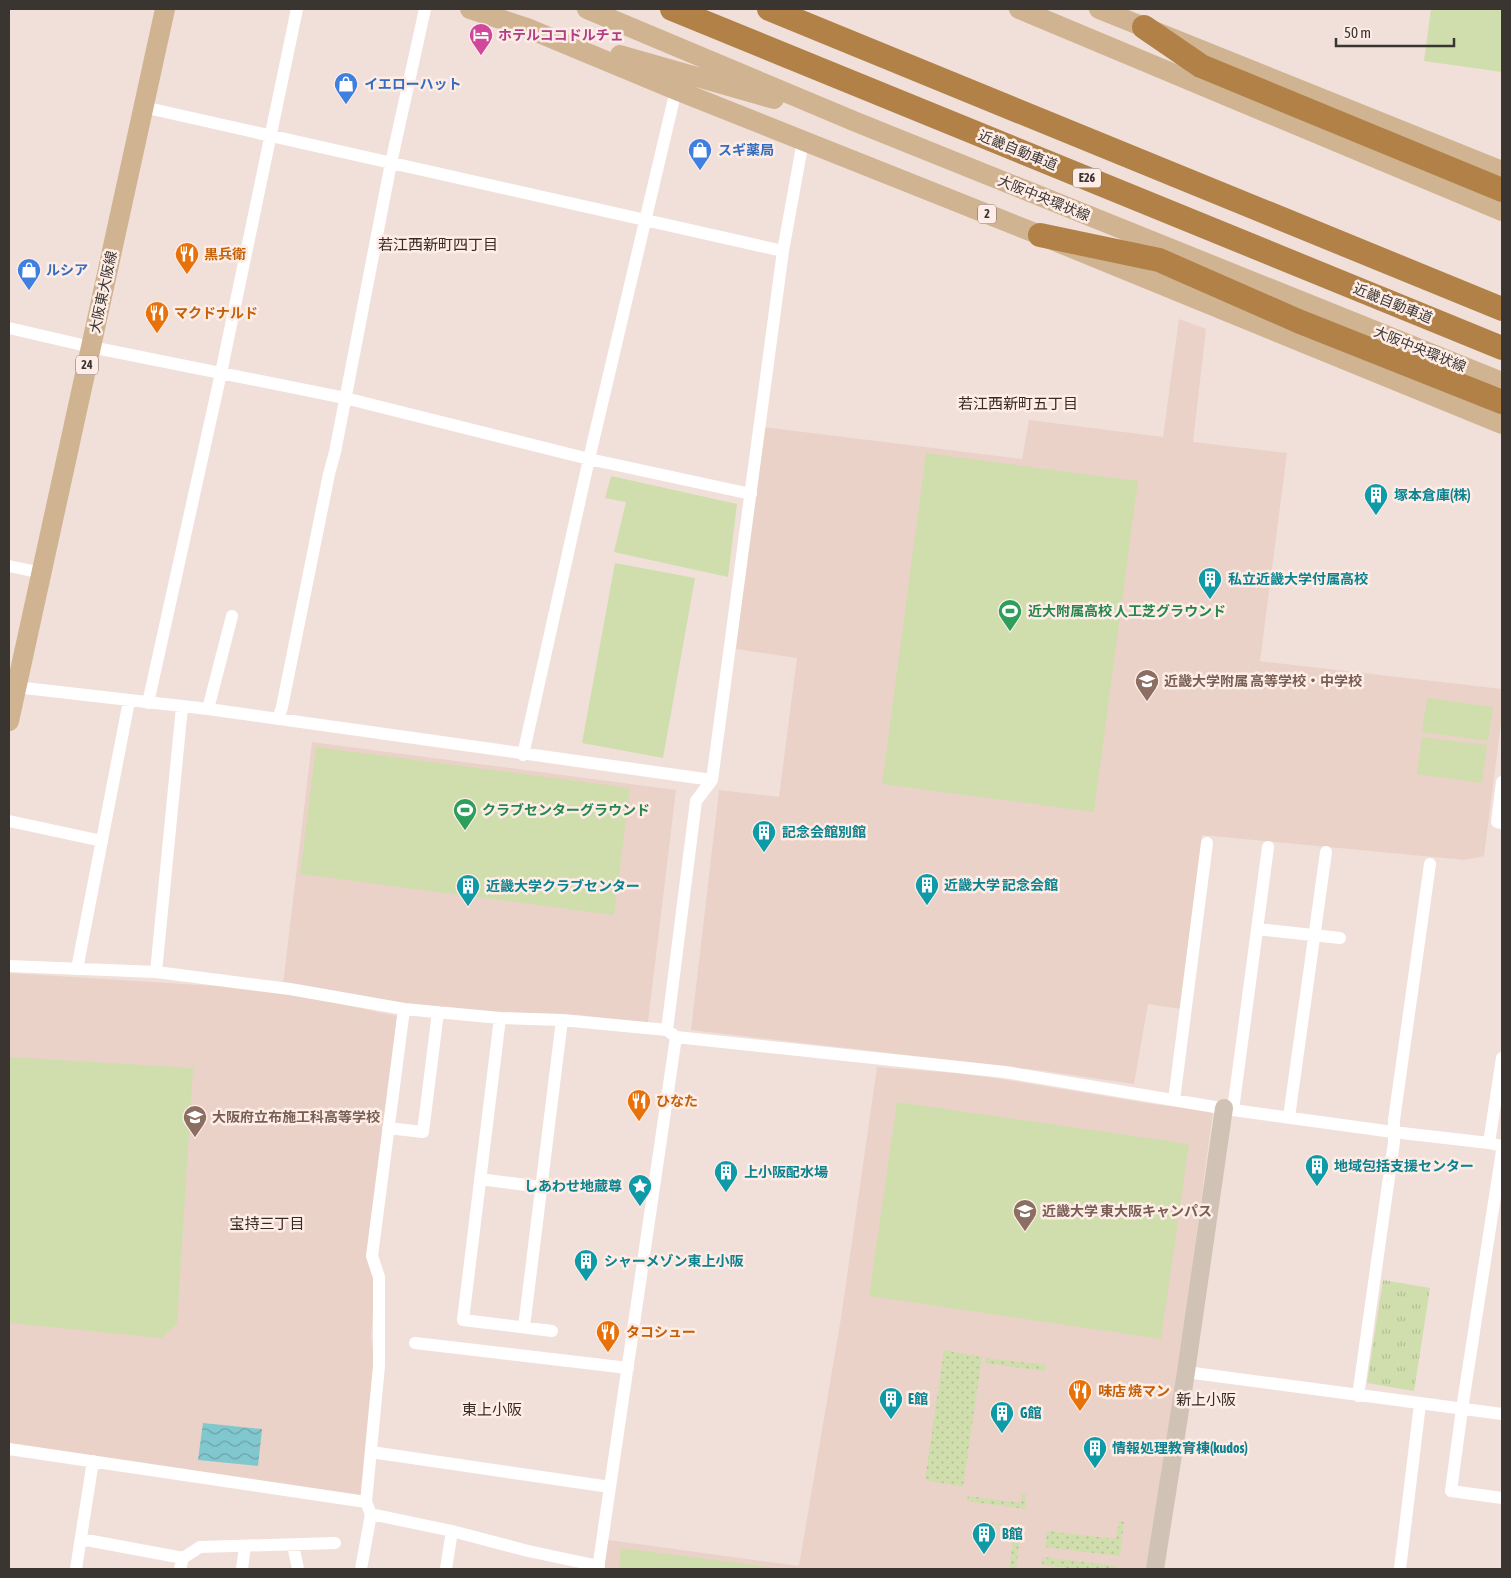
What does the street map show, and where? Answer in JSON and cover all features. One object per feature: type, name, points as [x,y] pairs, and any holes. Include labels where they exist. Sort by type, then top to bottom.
[{"type":"highway","name":"近畿自動車道","points":[[672,9],[1502,348]]},
{"type":"highway","points":[[769,9],[1502,310]]},
{"type":"highway","points":[[1144,27],[1201,66],[1502,190]]},
{"type":"highway","points":[[1040,235],[1160,260],[1298,321],[1502,402]]},
{"type":"main road","name":"大阪東大阪線","points":[[9,721],[12,687],[42,573],[165,9]]},
{"type":"main road","name":"2","points":[[470,9],[527,28],[1502,424]]},
{"type":"main road","name":"大阪中央環状線","points":[[587,9],[856,122],[1502,382]]},
{"type":"main road","points":[[1019,9],[1502,211]]},
{"type":"main road","points":[[1099,9],[1502,171]]},
{"type":"main road","points":[[527,28],[856,122]]},
{"type":"street","points":[[148,703],[221,373],[297,9]]},
{"type":"street","points":[[278,719],[282,707],[391,163],[425,9]]},
{"type":"street","points":[[523,755],[589,459],[676,90]]},
{"type":"street","points":[[143,107],[783,251]]},
{"type":"street","points":[[9,1448],[368,1508],[528,1551],[598,1567],[628,1368],[672,1034],[696,801],[712,780],[783,251],[802,140]]},
{"type":"street","points":[[9,328],[91,347],[344,398],[589,459],[751,494]]},
{"type":"street","points":[[9,566],[42,573]]},
{"type":"street","points":[[208,710],[232,616]]},
{"type":"street","points":[[12,687],[278,719],[523,755],[712,780]]},
{"type":"street","points":[[77,969],[129,701]]},
{"type":"street","points":[[156,972],[182,707]]},
{"type":"street","points":[[1502,782],[1497,822],[1502,823]]},
{"type":"street","points":[[9,821],[102,841]]},
{"type":"street","points":[[1174,1100],[1207,843]]},
{"type":"street","points":[[1155,1569],[1257,929],[1268,847]]},
{"type":"street","points":[[1289,1117],[1326,852]]},
{"type":"street","points":[[1358,1396],[1394,1142],[1393,1132],[1430,864]]},
{"type":"street","points":[[1257,929],[1340,938]]},
{"type":"street","points":[[9,966],[156,972],[290,989],[404,1009],[500,1018],[562,1020],[996,1071],[1228,1109],[1502,1146]]},
{"type":"street","points":[[361,1569],[368,1508],[379,1366],[379,1277],[372,1256],[404,1009]]},
{"type":"street","points":[[388,1128],[424,1132],[438,1012]]},
{"type":"street","points":[[500,1018],[463,1320],[552,1330]]},
{"type":"street","points":[[524,1327],[562,1020]]},
{"type":"street","points":[[1489,1143],[1502,1058]]},
{"type":"street","points":[[1502,1151],[1451,1491],[1502,1498]]},
{"type":"street","points":[[480,1179],[541,1187]]},
{"type":"street","points":[[416,1342],[628,1368]]},
{"type":"street","points":[[1186,1372],[1502,1414]]},
{"type":"street","points":[[1400,1569],[1420,1404]]},
{"type":"street","points":[[371,1452],[610,1486]]},
{"type":"street","points":[[76,1569],[93,1461]]},
{"type":"street","points":[[446,1569],[452,1531]]},
{"type":"street","points":[[81,1540],[182,1564],[200,1547],[335,1543]]},
{"type":"street","points":[[293,1545],[298,1569]]},
{"type":"street","points":[[242,1569],[245,1546]]},
{"type":"shaded area","name":"近畿大学附属 高等学校・中学校","points":[[1179,319],[1206,329],[1193,442],[1287,453],[1260,661],[1502,689],[1502,715],[1484,856],[1465,860],[1202,835],[1181,1009],[1148,1004],[1134,1084],[1045,1071],[691,1030],[719,790],[779,797],[797,658],[736,649],[763,427],[1022,459],[1029,420],[1163,437]]},
{"type":"shaded area","points":[[312,742],[676,790],[648,1022],[580,1015],[499,1012],[406,1004],[283,984]]},
{"type":"shaded area","name":"大阪府立布施工科高等学校","points":[[9,973],[216,986],[312,998],[397,1016],[371,1336],[375,1367],[362,1497],[9,1444]]},
{"type":"shaded area","name":"近畿大学 東大阪キャンパス","points":[[877,1067],[1001,1079],[1152,1104],[1213,1111],[1182,1341],[1147,1569],[602,1569],[608,1540],[799,1566],[841,1318]]},
{"type":"green space","points":[[1431,9],[1502,9],[1502,72],[1424,61]]},
{"type":"green space","name":"近大附属高校 人工芝グラウンド","points":[[926,453],[1138,481],[1094,812],[882,784]]},
{"type":"green space","points":[[611,476],[737,504],[728,577],[614,552],[626,502],[605,498]]},
{"type":"green space","points":[[615,563],[695,578],[663,758],[582,743]]},
{"type":"green space","points":[[1427,698],[1493,707],[1488,741],[1422,732]]},
{"type":"green space","points":[[1422,737],[1487,745],[1482,783],[1417,774]]},
{"type":"green space","name":"クラブセンターグラウンド","points":[[316,747],[630,788],[614,915],[300,874]]},
{"type":"green space","points":[[9,1057],[193,1068],[177,1324],[161,1338],[9,1323]]},
{"type":"green space","points":[[897,1102],[1189,1144],[1161,1339],[869,1296]]},
{"type":"green space","points":[[1383,1280],[1430,1288],[1414,1391],[1367,1383]]},
{"type":"green space","points":[[944,1350],[982,1357],[963,1487],[925,1480]]},
{"type":"green space","points":[[986,1358],[1046,1365],[1045,1371],[985,1363]]},
{"type":"green space","points":[[1022,1494],[1026,1494],[1025,1509],[967,1501],[968,1496],[1021,1503]]},
{"type":"green space","points":[[1119,1521],[1124,1522],[1120,1556],[1045,1547],[1047,1531],[1116,1539]]},
{"type":"green space","points":[[984,1522],[1021,1527],[1016,1569],[1009,1569],[1015,1528]]},
{"type":"green space","points":[[621,1548],[784,1569],[619,1569]]},
{"type":"green space","points":[[1043,1557],[1116,1566],[1116,1569],[1076,1569],[1042,1565]]},
{"type":"water","points":[[203,1423],[262,1429],[258,1466],[198,1460]]},
{"type":"place","name":"ホテルココドルチェ","points":[[481,56]]},
{"type":"place","name":"イエローハット","points":[[346,105]]},
{"type":"place","name":"スギ薬局","points":[[700,171]]},
{"type":"place","name":"黒兵衛","points":[[187,275]]},
{"type":"place","name":"ルシア","points":[[29,291]]},
{"type":"place","name":"マクドナルド","points":[[157,334]]},
{"type":"place","name":"塚本倉庫(株)","points":[[1376,516]]},
{"type":"place","name":"私立近畿大学付属高校","points":[[1210,600]]},
{"type":"place","name":"近大附属高校 人工芝グラウンド","points":[[1010,632]]},
{"type":"place","name":"近畿大学附属 高等学校・中学校","points":[[1147,702]]},
{"type":"place","name":"クラブセンターグラウンド","points":[[465,831]]},
{"type":"place","name":"記念会館別館","points":[[764,853]]},
{"type":"place","name":"近畿大学 記念会館","points":[[927,906]]},
{"type":"place","name":"近畿大学クラブセンター","points":[[468,907]]},
{"type":"place","name":"ひなた","points":[[639,1122]]},
{"type":"place","name":"大阪府立布施工科高等学校","points":[[195,1138]]},
{"type":"place","name":"地域包括支援センター","points":[[1317,1187]]},
{"type":"place","name":"上小阪配水場","points":[[726,1193]]},
{"type":"place","name":"しあわせ地蔵尊","points":[[640,1207]]},
{"type":"place","name":"近畿大学 東大阪キャンパス","points":[[1025,1232]]},
{"type":"place","name":"シャーメゾン東上小阪","points":[[586,1282]]},
{"type":"place","name":"タコシュー","points":[[608,1353]]},
{"type":"place","name":"味店 焼マン","points":[[1080,1412]]},
{"type":"place","name":"E館","points":[[891,1420]]},
{"type":"place","name":"G館","points":[[1002,1434]]},
{"type":"place","name":"情報処理教育棟(kudos)","points":[[1095,1469]]},
{"type":"place","name":"B館","points":[[984,1555]]},
{"type":"district","name":"若江西新町四丁目","points":[[438,245]]},
{"type":"district","name":"若江西新町五丁目","points":[[1018,404]]},
{"type":"district","name":"宝持三丁目","points":[[267,1224]]},
{"type":"district","name":"新上小阪","points":[[1206,1400]]},
{"type":"district","name":"東上小阪","points":[[492,1410]]}]
